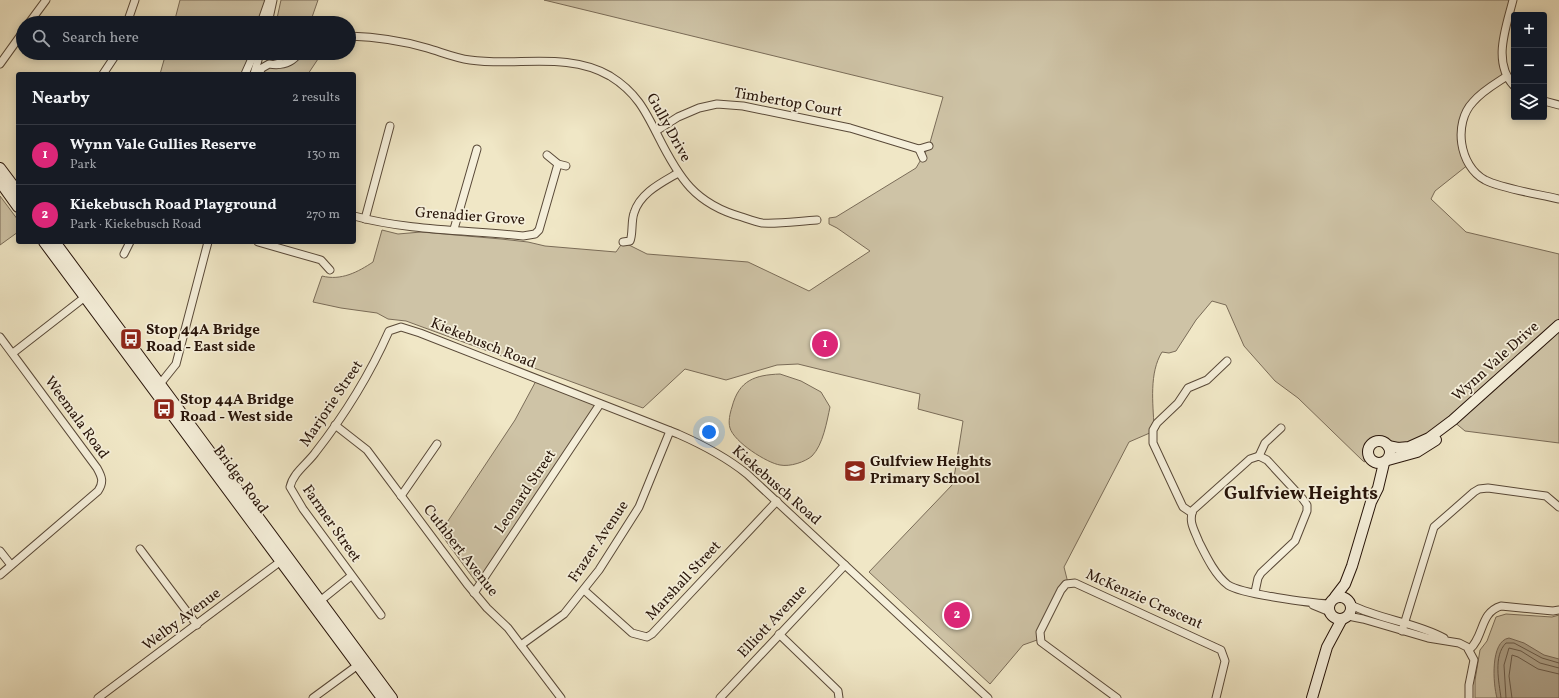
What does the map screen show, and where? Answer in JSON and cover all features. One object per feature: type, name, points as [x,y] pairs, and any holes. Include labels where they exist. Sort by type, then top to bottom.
[{"type":"main road","points":[[0,168],[16,189]]},
{"type":"main road","points":[[0,182],[16,204]]},
{"type":"main road","name":"Bridge Road","points":[[46,244],[89,295]]},
{"type":"main road","name":"Bridge Road","points":[[56,244],[89,295],[284,559],[361,663],[392,698]]},
{"type":"main road","name":"Wynn Vale Drive","points":[[1388,446],[1398,448],[1416,445],[1429,438],[1454,420],[1559,325]]},
{"type":"main road","name":"Wynn Vale Drive","points":[[1382,462],[1426,448],[1439,438],[1454,420]]},
{"type":"main road","points":[[1312,698],[1327,647],[1331,607],[1344,585],[1352,566],[1382,462],[1390,452],[1388,446],[1382,441],[1378,441],[1371,444],[1368,454],[1370,460],[1382,462]]},
{"type":"main road","name":"Bridge Road","points":[[284,559],[320,601],[382,698]]},
{"type":"main road","points":[[1327,647],[1351,611],[1352,566]]},
{"type":"main road","points":[[1331,607],[1344,597],[1350,603]]},
{"type":"main road","points":[[1331,607],[1336,618],[1345,618]]},
{"type":"street","points":[[34,16],[46,0]]},
{"type":"street","points":[[129,16],[135,0]]},
{"type":"street","points":[[263,16],[269,0]]},
{"type":"street","points":[[270,16],[273,0]]},
{"type":"street","points":[[1513,0],[1501,51],[1503,67],[1513,84]]},
{"type":"street","name":"Gully Drive","points":[[356,36],[380,37],[395,40],[468,60],[496,64],[551,61],[570,63],[608,75],[634,95],[646,110],[678,173],[693,192],[713,205],[732,214],[761,223],[817,220]]},
{"type":"street","points":[[0,64],[16,42]]},
{"type":"street","points":[[105,72],[113,60]]},
{"type":"street","points":[[246,72],[249,60]]},
{"type":"street","points":[[246,72],[251,60]]},
{"type":"street","points":[[255,72],[258,60]]},
{"type":"street","points":[[259,72],[262,68],[269,64],[276,65],[290,62],[292,60]]},
{"type":"street","points":[[1507,76],[1482,92],[1466,111],[1462,127],[1462,143],[1466,160],[1474,172],[1485,180],[1559,199]]},
{"type":"street","points":[[1547,102],[1559,105]]},
{"type":"street","name":"Timbertop Court","points":[[656,131],[678,117],[700,108],[717,104],[743,106],[850,128],[919,149]]},
{"type":"street","points":[[365,219],[390,126]]},
{"type":"street","points":[[924,158],[919,149],[929,146]]},
{"type":"street","points":[[454,229],[477,149]]},
{"type":"street","points":[[547,155],[558,164],[566,166]]},
{"type":"street","name":"Grenadier Grove","points":[[356,217],[412,227],[454,229],[523,236],[534,234],[539,230],[558,164]]},
{"type":"street","points":[[623,242],[630,241],[632,238],[631,229],[634,212],[640,200],[650,190],[678,173]]},
{"type":"street","points":[[124,254],[129,244]]},
{"type":"street","points":[[157,387],[176,364],[207,244]]},
{"type":"street","points":[[265,244],[321,260],[330,270]]},
{"type":"street","points":[[13,353],[89,295]]},
{"type":"street","name":"Kiekebusch Road","points":[[390,331],[401,327],[420,333],[699,443],[732,461],[777,501],[988,698]]},
{"type":"street","name":"Marjorie Street","points":[[290,487],[293,477],[315,453],[368,375],[390,331]]},
{"type":"street","name":"Weemala Road","points":[[0,336],[97,468],[102,478],[102,485],[98,491],[0,575]]},
{"type":"street","points":[[1192,513],[1183,507],[1181,503],[1154,442],[1153,430],[1157,423],[1178,403],[1188,388],[1207,380],[1227,361]]},
{"type":"street","name":"Leonard Street","points":[[474,593],[600,404]]},
{"type":"street","name":"Cuthbert Avenue","points":[[335,425],[367,450],[474,593],[508,628],[560,698]]},
{"type":"street","points":[[1259,456],[1265,443],[1281,428]]},
{"type":"street","name":"Frazer Avenue","points":[[521,645],[564,614],[599,570],[639,507],[670,432]]},
{"type":"street","points":[[402,496],[437,444]]},
{"type":"street","points":[[1255,592],[1258,578],[1261,573],[1295,541],[1307,511],[1307,505],[1302,498],[1267,460],[1259,456],[1250,459],[1196,506],[1192,513],[1192,525],[1208,559],[1224,581],[1232,587],[1255,592],[1308,603],[1331,607]]},
{"type":"street","name":"Farmer Street","points":[[290,487],[298,502],[381,615]]},
{"type":"street","points":[[1402,631],[1434,527],[1474,492],[1479,489],[1488,488],[1546,496],[1559,507]]},
{"type":"street","name":"Marshall Street","points":[[584,590],[632,633],[647,637],[664,622],[777,501]]},
{"type":"street","points":[[140,549],[197,625]]},
{"type":"street","points":[[0,550],[11,565]]},
{"type":"street","name":"Welby Avenue","points":[[98,698],[284,559]]},
{"type":"street","name":"Elliott Avenue","points":[[720,698],[845,565]]},
{"type":"street","name":"Farmer Street","points":[[320,601],[351,576]]},
{"type":"street","name":"McKenzie Crescent","points":[[1117,698],[1042,642],[1041,630],[1061,590],[1066,584],[1075,583],[1221,650],[1225,656],[1225,661],[1216,698]]},
{"type":"street","points":[[1350,603],[1365,611],[1430,630],[1448,640]]},
{"type":"street","points":[[1469,650],[1476,643],[1486,618],[1494,609],[1501,606],[1553,611],[1559,610]]},
{"type":"street","points":[[1345,618],[1363,619],[1428,638],[1448,640],[1459,643],[1469,650],[1474,660],[1469,685],[1469,698]]},
{"type":"street","points":[[779,634],[834,686],[838,691],[839,698]]},
{"type":"street","points":[[313,698],[361,663]]},
{"type":"shaded area","points":[[180,0],[266,0],[262,16],[176,16]]},
{"type":"shaded area","points":[[281,0],[318,0],[312,16],[278,16]]},
{"type":"shaded area","points":[[544,0],[1513,0],[1503,41],[1507,76],[1472,102],[1462,127],[1469,164],[1435,191],[1431,199],[1466,232],[1559,254],[1559,443],[1465,431],[1453,421],[1422,442],[1387,444],[1382,441],[1374,442],[1368,449],[1369,458],[1365,462],[1298,398],[1275,381],[1244,346],[1226,305],[1212,301],[1196,320],[1176,351],[1169,353],[1162,352],[1155,369],[1153,379],[1154,427],[1152,432],[1129,442],[1064,567],[1068,583],[1040,639],[1023,645],[990,684],[869,572],[953,484],[963,421],[918,409],[920,394],[798,364],[777,365],[726,380],[685,369],[643,408],[406,321],[388,319],[377,313],[313,302],[322,276],[336,277],[349,275],[373,262],[382,230],[398,234],[421,232],[528,242],[545,246],[616,252],[623,242],[647,254],[748,262],[809,291],[870,251],[829,224],[829,218],[836,217],[916,168],[929,146],[943,97]]},
{"type":"shaded area","points":[[164,60],[249,60],[245,72],[161,72]]},
{"type":"shaded area","points":[[267,60],[317,60],[309,72],[264,72]]},
{"type":"shaded area","points":[[0,196],[16,217],[16,233],[0,245]]},
{"type":"shaded area","points":[[780,374],[801,381],[821,392],[830,407],[824,433],[819,446],[812,456],[797,464],[780,465],[760,456],[744,445],[733,434],[729,423],[735,398],[744,385],[756,378]]},
{"type":"shaded area","points":[[537,379],[600,404],[479,586],[440,533],[515,420]]},
{"type":"shaded area","points":[[1506,614],[1552,617],[1559,615],[1559,698],[1475,698],[1475,680],[1480,650],[1487,641],[1496,617]]},
{"type":"water","points":[[1509,638],[1524,643],[1544,655],[1559,659],[1559,698],[1497,698],[1494,664],[1499,647],[1503,641]]},
{"type":"place","name":"Stop 44A Bridge Road - East side","points":[[131,339]]},
{"type":"place","name":"Wynn Vale Gullies Reserve","points":[[825,344]]},
{"type":"place","name":"Stop 44A Bridge Road - West side","points":[[164,409]]},
{"type":"place","name":"Gulfview Heights Primary School","points":[[855,471]]},
{"type":"place","name":"Kiekebusch Road Playground","points":[[957,615]]},
{"type":"district","name":"Gulfview Heights","points":[[1301,494]]}]
